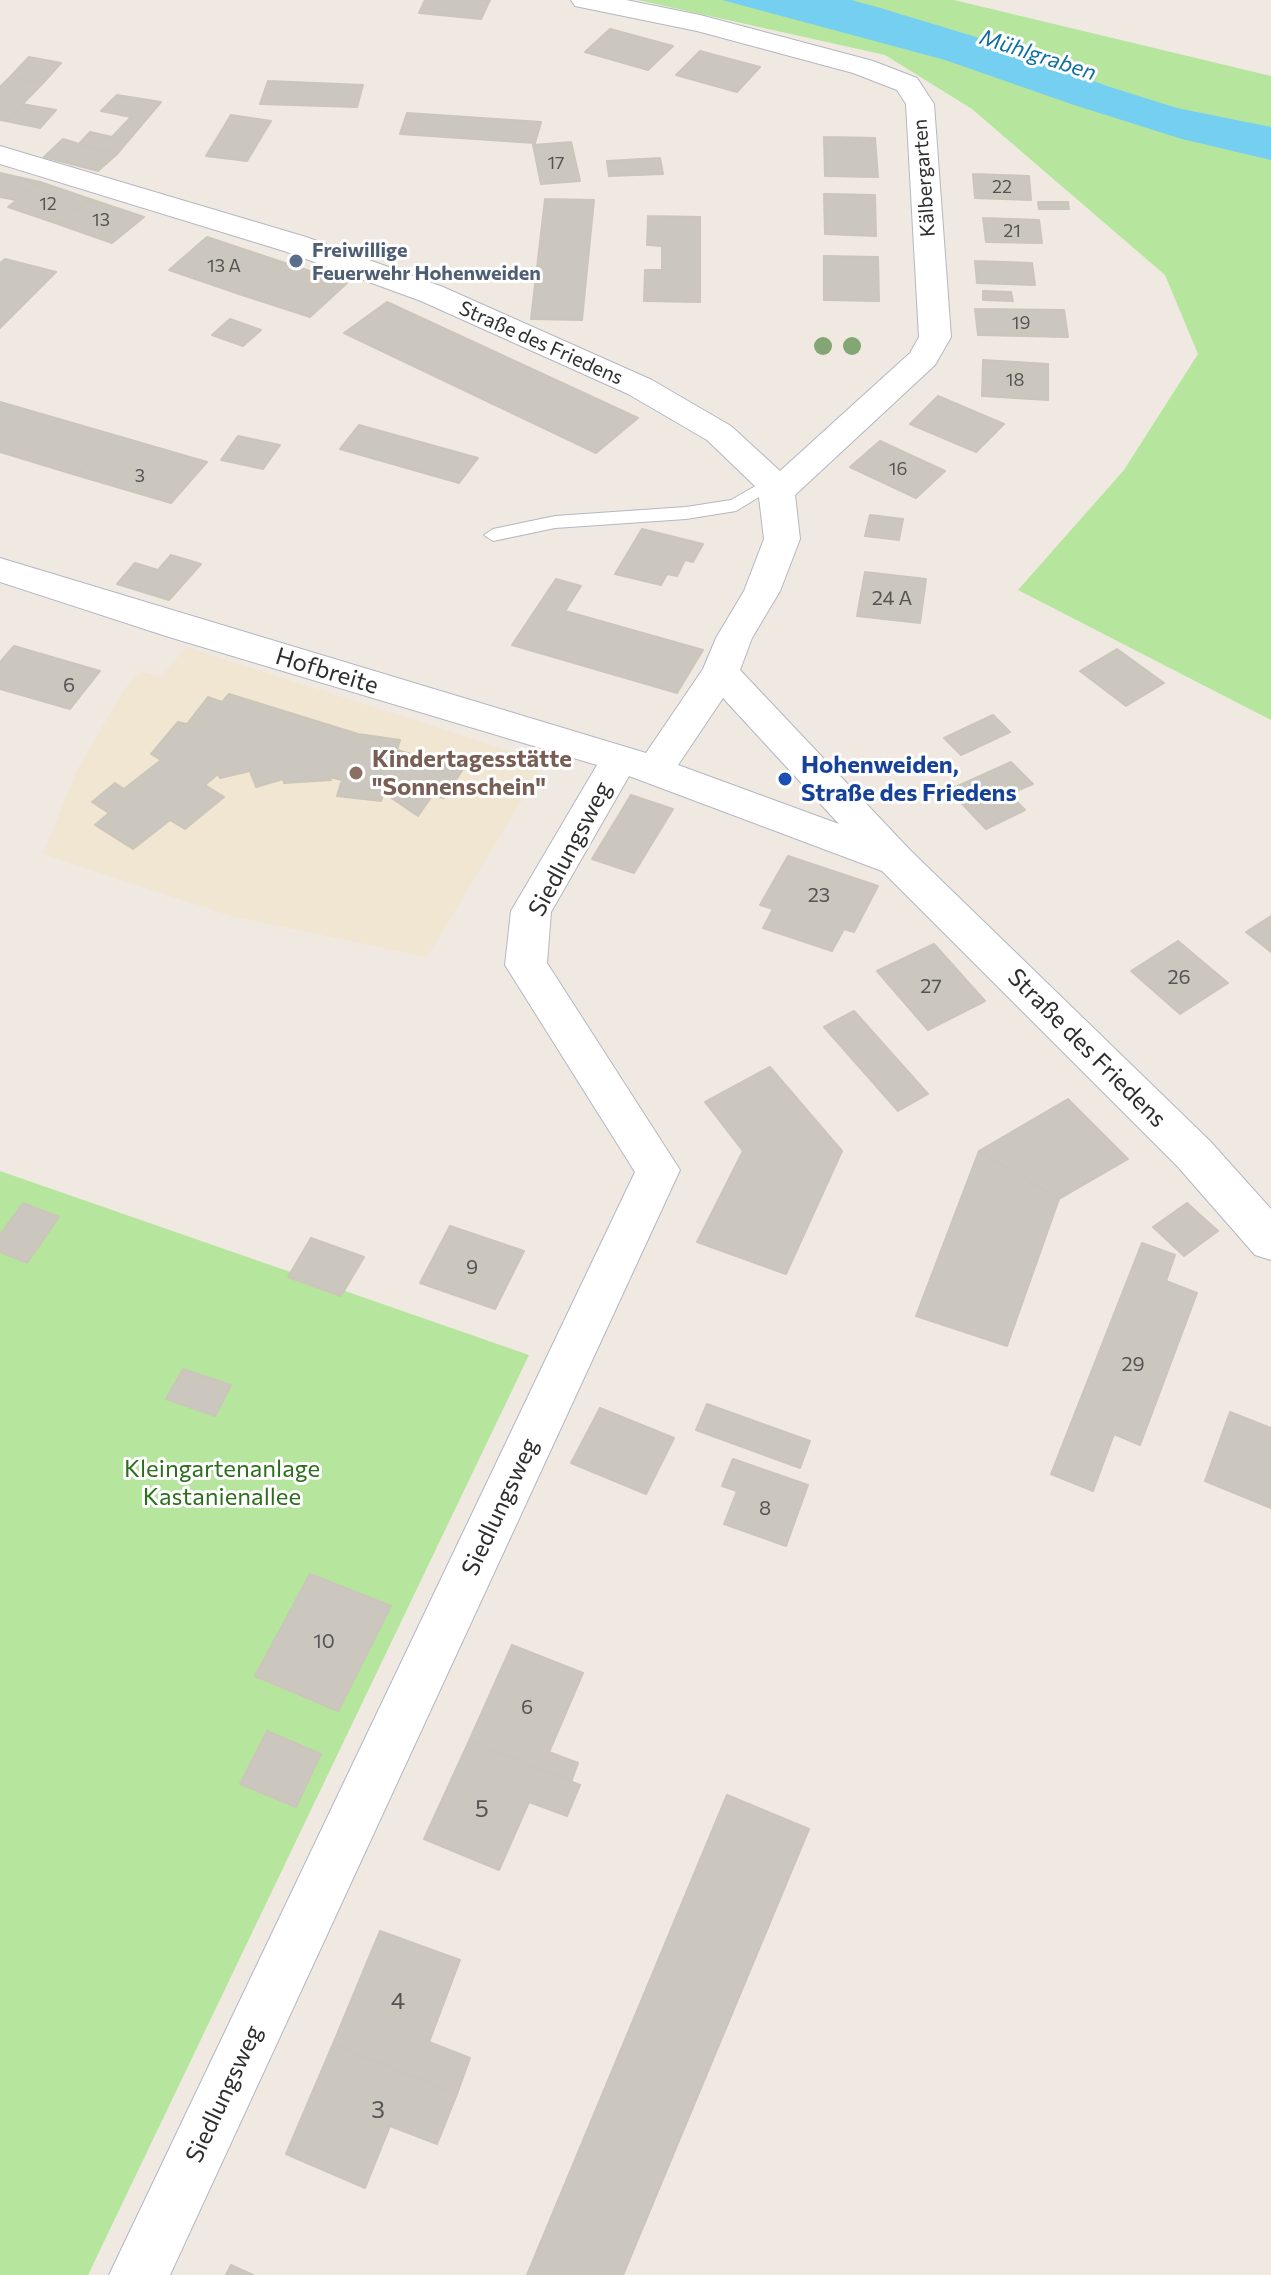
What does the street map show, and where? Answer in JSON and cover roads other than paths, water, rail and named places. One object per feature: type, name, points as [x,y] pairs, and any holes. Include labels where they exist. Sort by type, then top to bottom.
[{"type":"street","name":"Kälbergarten","points":[[585,0],[700,23],[863,67],[907,84],[920,104],[935,337],[924,358],[774,487]]},
{"type":"street","name":"Straße des Friedens","points":[[0,155],[295,244],[432,294],[640,387],[719,433],[774,487]]},
{"type":"street","points":[[637,765],[721,672],[734,638],[762,591],[782,539],[774,487]]},
{"type":"street","name":"Hofbreite","points":[[0,570],[637,765]]},
{"type":"street","name":"Straße des Friedens","points":[[721,672],[896,860],[1194,1154],[1271,1241]]},
{"type":"street","name":"Straße des Friedens","points":[[637,765],[896,860]]},
{"type":"street","name":"Siedlungsweg","points":[[139,2275],[658,1170],[526,965],[531,911],[637,765]]},
{"type":"lane","points":[[493,535],[555,522],[686,513],[736,505],[774,487]]},
{"type":"water","points":[[722,0],[851,0],[877,7],[976,37],[1107,86],[1177,108],[1271,127],[1271,160],[1182,139],[945,60]]},
{"type":"place","name":"Freiwillige Feuerwehr Hohenweiden","points":[[296,261]]},
{"type":"place","name":"Kindertagesstätte \"Sonnenschein\"","points":[[356,773]]},
{"type":"place","name":"Hohenweiden, Straße des Friedens","points":[[785,779]]},
{"type":"water label","name":"Mühlgraben","points":[[1038,55]]},
{"type":"park label","name":"Kleingartenanlage Kastanienallee","points":[[222,1483]]}]
